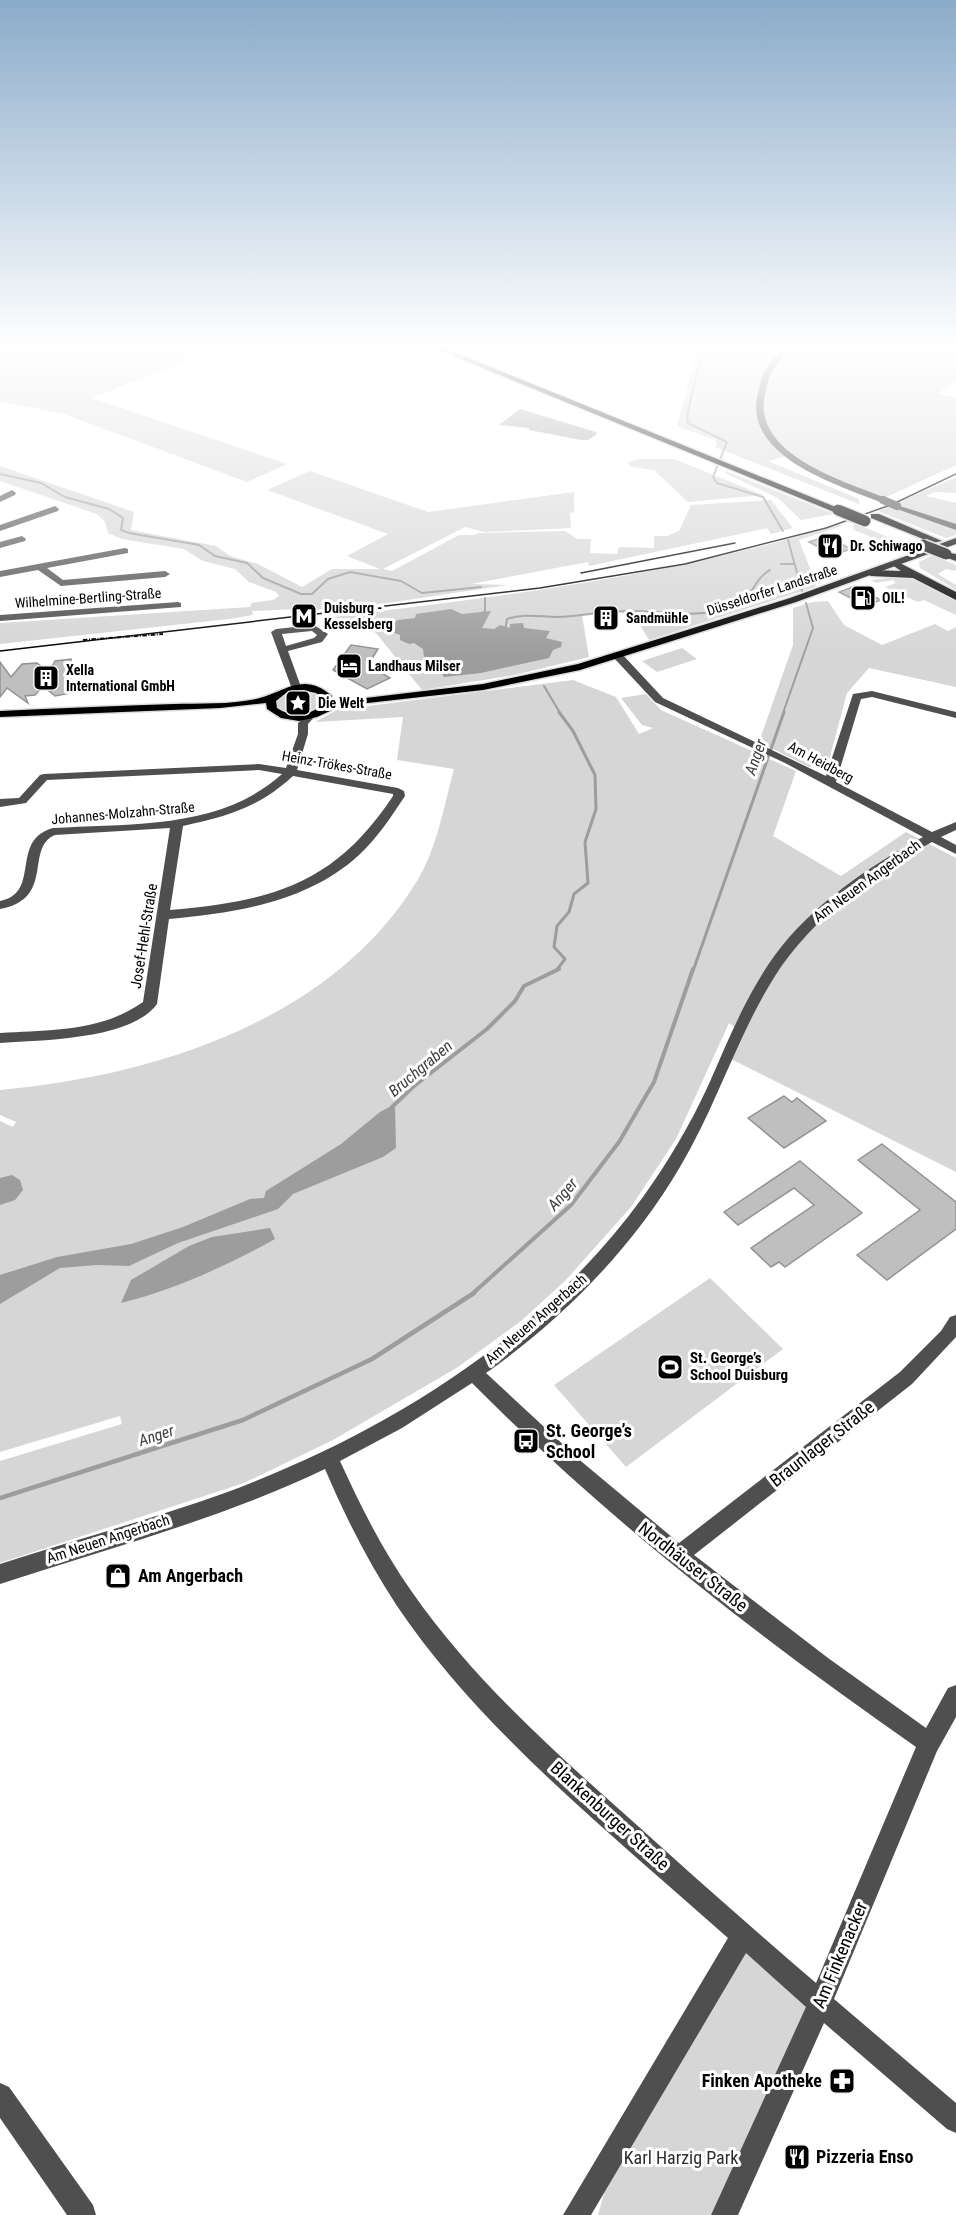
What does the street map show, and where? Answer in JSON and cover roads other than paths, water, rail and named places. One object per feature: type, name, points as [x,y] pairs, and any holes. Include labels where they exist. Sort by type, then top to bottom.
[{"type":"highway","points":[[697,449],[714,456]]},
{"type":"highway","points":[[699,449],[838,510],[937,541],[953,554]]},
{"type":"highway","points":[[728,462],[849,506],[923,545],[953,554]]},
{"type":"highway","points":[[899,563],[920,578],[956,595]]},
{"type":"highway","points":[[899,563],[956,595]]},
{"type":"highway","points":[[871,573],[920,578]]},
{"type":"main road","name":"Düsseldorfer Landstraße","points":[[326,707],[534,678],[618,656],[871,573],[956,541]]},
{"type":"main road","name":"Düsseldorfer Landstraße","points":[[296,687],[314,688],[327,695],[340,698],[383,698]]},
{"type":"main road","points":[[0,714],[220,705],[261,701],[296,687]]},
{"type":"main road","points":[[220,705],[272,709],[288,717],[310,716],[326,707],[327,695]]},
{"type":"main road","points":[[272,709],[270,704],[274,696]]},
{"type":"street","points":[[782,449],[793,460],[829,478],[956,527]]},
{"type":"street","points":[[0,499],[12,493]]},
{"type":"street","points":[[0,529],[55,509]]},
{"type":"street","points":[[0,529],[18,541],[0,545]]},
{"type":"street","points":[[0,574],[124,551]]},
{"type":"street","points":[[40,567],[61,583],[165,574]]},
{"type":"street","name":"Wilhelmine-Bertling-Straße","points":[[0,618],[177,605]]},
{"type":"street","points":[[282,650],[296,687]]},
{"type":"street","name":"Am Heidberg","points":[[618,656],[659,700],[778,756],[956,850]]},
{"type":"street","points":[[830,783],[857,696],[872,694],[956,715]]},
{"type":"street","points":[[290,773],[297,746],[303,734],[303,723],[310,716]]},
{"type":"street","points":[[288,717],[293,723],[297,746]]},
{"type":"street","name":"Heinz-Trökes-Straße","points":[[0,803],[22,801],[29,797],[37,782],[44,777],[55,775],[259,767],[398,791],[399,796],[371,840],[351,858],[318,879],[284,894],[232,908],[164,915]]},
{"type":"street","name":"Johannes-Molzahn-Straße","points":[[0,905],[19,900],[25,894],[37,842],[43,836],[53,832],[200,821],[250,803],[270,791],[290,773]]},
{"type":"street","name":"Josef-Hehl-Straße","points":[[0,1038],[77,1032],[115,1023],[140,1013],[150,1004],[177,824]]},
{"type":"street","name":"Am Neuen Angerbach","points":[[0,1574],[234,1498],[329,1457],[398,1419],[473,1372],[584,1280],[649,1202],[684,1148],[755,999],[792,942],[843,896],[930,836],[956,826]]},
{"type":"street","name":"Braunlager Straße","points":[[678,1556],[906,1378],[947,1336],[956,1322]]},
{"type":"street","name":"Nordhäuser Straße","points":[[473,1372],[582,1477],[678,1556],[868,1702],[929,1743]]},
{"type":"street","name":"Blankenburger Straße","points":[[329,1457],[356,1520],[375,1553],[426,1629],[455,1666],[572,1782],[820,2004],[956,2120]]},
{"type":"street","name":"Am Finkenacker","points":[[724,2215],[820,2004],[929,1743],[956,1696]]},
{"type":"street","points":[[576,2215],[743,1935]]},
{"type":"street","points":[[0,2096],[83,2215]]},
{"type":"waterway","name":"Anger","points":[[724,449],[713,477],[717,483],[763,497],[783,531]]},
{"type":"waterway","points":[[0,474],[41,483],[65,497],[109,509],[123,518],[121,530],[129,533],[199,545],[215,556],[247,563],[263,578],[301,594],[312,594],[328,579],[350,572],[401,581],[422,593],[481,587]]},
{"type":"waterway","name":"Anger","points":[[788,540],[802,591]]},
{"type":"waterway","points":[[781,564],[794,564]]},
{"type":"waterway","points":[[505,631],[507,619],[519,616],[565,617],[622,611],[692,614],[719,611],[744,600],[764,574],[770,570]]},
{"type":"waterway","points":[[481,614],[485,611],[485,598]]},
{"type":"waterway","name":"Anger","points":[[783,713],[813,628],[806,603]]},
{"type":"waterway","name":"Bruchgraben","points":[[544,686],[560,713]]},
{"type":"waterway","name":"Bruchgraben","points":[[557,970],[565,959],[554,947],[557,926],[569,912],[574,894],[588,883],[585,842],[596,809],[595,775],[573,731],[559,712]]},
{"type":"waterway","name":"Anger","points":[[693,971],[784,712]]},
{"type":"waterway","name":"Anger","points":[[471,1295],[571,1205],[619,1142],[654,1082],[693,969]]},
{"type":"waterway","name":"Bruchgraben","points":[[392,1107],[414,1086],[487,1029],[515,1001],[524,986],[557,970]]},
{"type":"waterway","name":"Anger","points":[[0,1498],[243,1420],[372,1359],[471,1295]]},
{"type":"tram line","points":[[0,651],[540,588],[685,564],[826,528],[893,504],[956,474]]},
{"type":"tram line","points":[[581,573],[735,543]]},
{"type":"railway","points":[[83,640],[163,634]]},
{"type":"place","name":"Dr. Schiwago","points":[[830,546]]},
{"type":"place","name":"OIL!","points":[[863,598]]},
{"type":"place","name":"Duisburg - Kesselsberg","points":[[304,616]]},
{"type":"place","name":"Sandmühle","points":[[606,618]]},
{"type":"place","name":"Landhaus Milser","points":[[349,666]]},
{"type":"place","name":"Xella International GmbH","points":[[46,678]]},
{"type":"place","name":"Die Welt","points":[[298,703]]},
{"type":"place","name":"St. George’s School Duisburg","points":[[670,1367]]},
{"type":"place","name":"St. George’s School","points":[[526,1441]]},
{"type":"place","name":"Am Angerbach","points":[[118,1576]]},
{"type":"place","name":"Finken Apotheke","points":[[842,2081]]},
{"type":"place","name":"Pizzeria Enso","points":[[797,2157]]},
{"type":"park label","name":"Karl Harzig Park","points":[[681,2158]]}]
